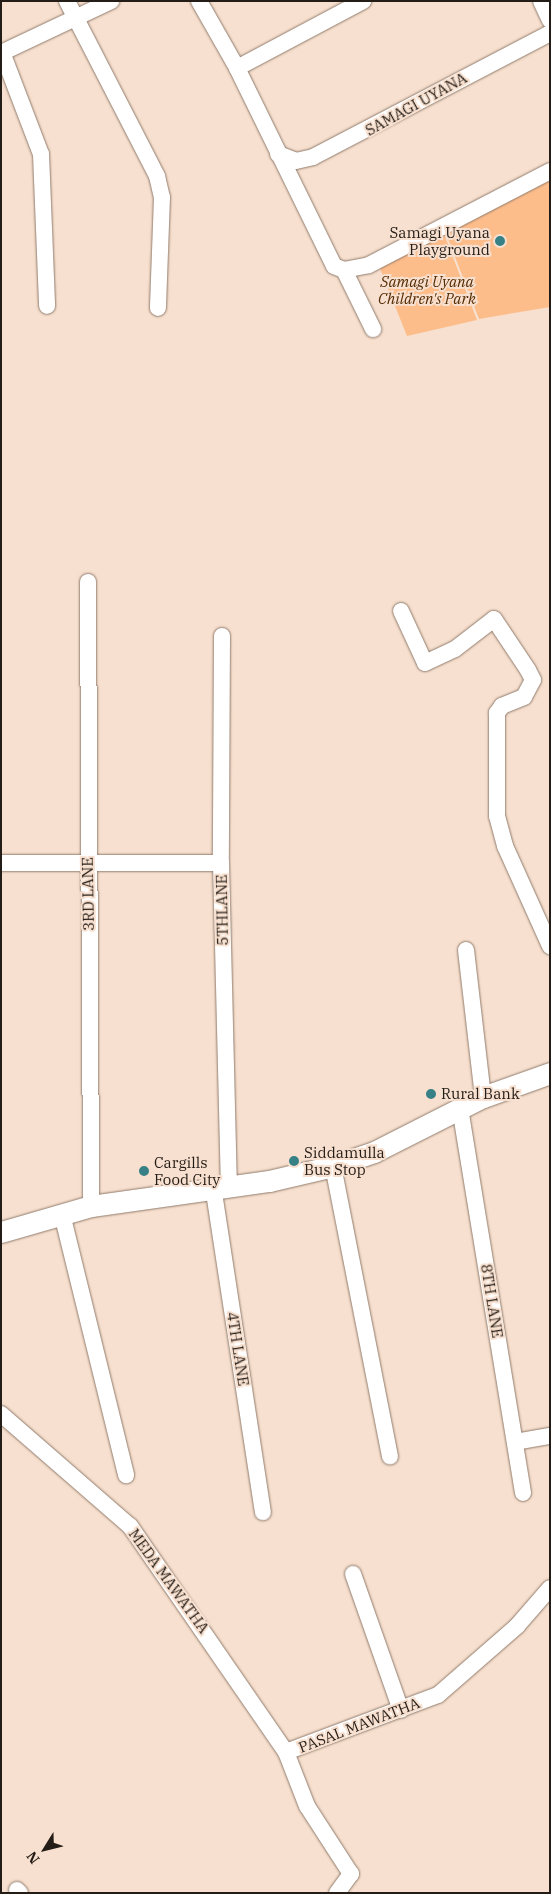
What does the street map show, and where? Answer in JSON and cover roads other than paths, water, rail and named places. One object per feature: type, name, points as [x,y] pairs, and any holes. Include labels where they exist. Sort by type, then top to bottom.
[{"type":"main road","points":[[1,1232],[91,1206],[221,1185],[269,1181],[333,1166],[374,1152],[483,1097],[550,1073]]},
{"type":"street","points":[[67,1],[157,176],[162,198],[158,308]]},
{"type":"street","points":[[47,306],[41,154],[2,52],[111,1]]},
{"type":"street","points":[[199,1],[237,68],[334,266],[344,270],[386,257],[550,171]]},
{"type":"street","points":[[237,68],[363,1]]},
{"type":"street","points":[[541,1],[550,20]]},
{"type":"street","name":"SAMAGI UYANA","points":[[278,154],[296,161],[313,157],[550,32]]},
{"type":"street","points":[[344,270],[373,330]]},
{"type":"street","name":"3RD LANE","points":[[88,582],[87,862],[91,1206]]},
{"type":"street","points":[[401,611],[425,663],[455,649],[494,619],[528,670],[532,680],[524,697],[502,706],[497,714],[497,816],[505,846],[550,946]]},
{"type":"street","name":"5THLANE","points":[[221,1185],[222,636]]},
{"type":"street","points":[[1,862],[221,863]]},
{"type":"street","points":[[466,950],[483,1097]]},
{"type":"street","name":"8TH LANE","points":[[460,1108],[523,1493]]},
{"type":"street","points":[[333,1166],[390,1456]]},
{"type":"street","name":"4TH LANE","points":[[221,1185],[263,1512]]},
{"type":"street","points":[[62,1214],[126,1475]]},
{"type":"street","name":"MEDA MAWATHA","points":[[1,1414],[130,1526],[286,1752]]},
{"type":"street","points":[[516,1442],[550,1436]]},
{"type":"street","points":[[353,1574],[401,1710]]},
{"type":"street","name":"PASAL MAWATHA","points":[[337,1893],[351,1874],[306,1806],[286,1752],[438,1695],[468,1674],[550,1588]]},
{"type":"place","name":"Samagi Uyana Playground","points":[[500,241]]},
{"type":"place","name":"Rural Bank","points":[[431,1094]]},
{"type":"place","name":"Siddamulla Bus Stop","points":[[294,1161]]},
{"type":"place","name":"Cargills Food City","points":[[144,1171]]},
{"type":"park label","name":"Samagi Uyana Children's Park","points":[[427,290]]}]
